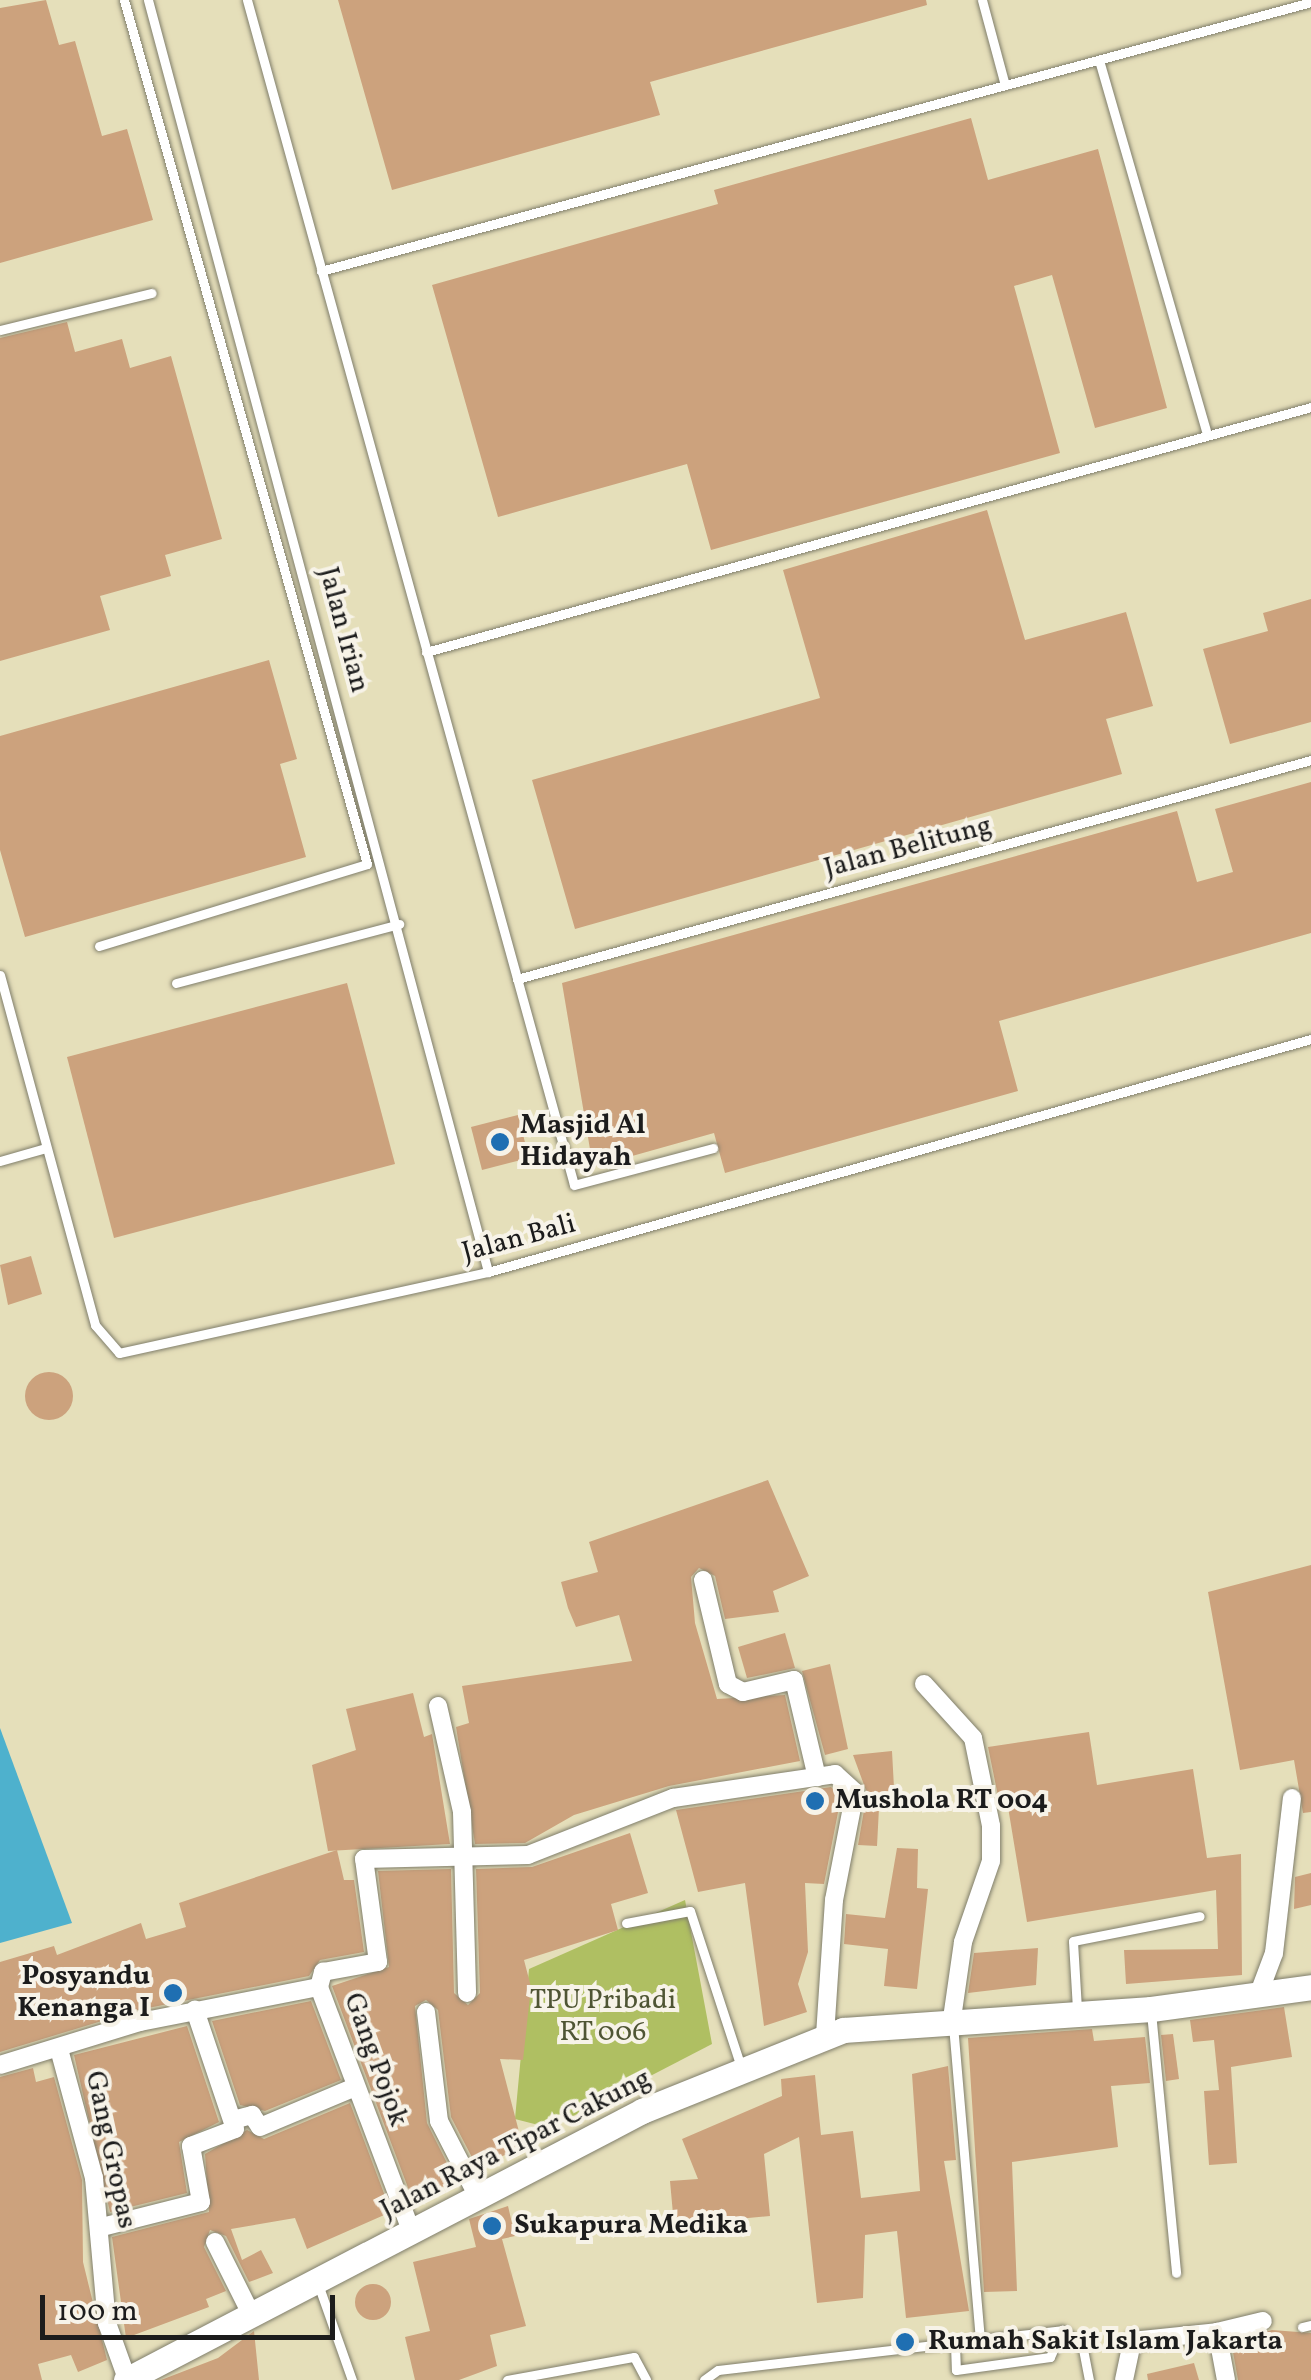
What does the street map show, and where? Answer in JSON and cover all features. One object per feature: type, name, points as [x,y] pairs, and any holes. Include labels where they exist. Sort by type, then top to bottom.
[{"type":"street","points":[[703,1580],[728,1684],[743,1692],[794,1680],[817,1777]]},
{"type":"street","points":[[924,1684],[973,1738],[991,1826],[992,1860],[962,1942],[952,2018]]},
{"type":"street","points":[[438,1706],[466,1856],[467,1993]]},
{"type":"street","points":[[318,1987],[323,1972],[378,1962],[364,1859],[528,1854],[673,1798],[817,1777],[848,1778],[855,1792],[834,1900],[825,2036]]},
{"type":"street","points":[[1259,1994],[1274,1953],[1292,1798]]},
{"type":"street","name":"Gang Pojok","points":[[0,2065],[195,2010],[318,1987],[353,2088],[412,2233]]},
{"type":"street","name":"Jalan Raya Tipar Cakung","points":[[126,2380],[476,2196],[740,2067],[825,2036],[952,2018],[1151,2010],[1311,1987]]},
{"type":"street","points":[[102,2227],[201,2202],[191,2146],[232,2131],[233,2120],[195,2010]]},
{"type":"street","points":[[426,2012],[439,2121],[476,2196]]},
{"type":"street","name":"Gang Gropas","points":[[59,2049],[102,2227],[107,2324],[126,2380]]},
{"type":"street","points":[[233,2120],[253,2116],[260,2128],[353,2088]]},
{"type":"street","points":[[215,2242],[250,2312]]},
{"type":"street","points":[[1124,2380],[1132,2341],[1217,2332],[1263,2321]]},
{"type":"street","points":[[1217,2332],[1226,2380]]},
{"type":"lane","points":[[99,946],[367,864],[124,0]]},
{"type":"lane","name":"Jalan Irian","points":[[148,0],[400,924],[488,1272]]},
{"type":"lane","points":[[246,0],[574,1185],[713,1148]]},
{"type":"lane","points":[[982,0],[1005,85]]},
{"type":"lane","points":[[321,270],[1311,2]]},
{"type":"lane","points":[[1099,60],[1206,434]]},
{"type":"lane","points":[[0,330],[152,294]]},
{"type":"lane","points":[[426,652],[1311,407]]},
{"type":"lane","name":"Jalan Belitung","points":[[516,979],[1311,760]]},
{"type":"lane","points":[[176,983],[400,924]]},
{"type":"lane","name":"Jalan Bali","points":[[0,975],[95,1325],[119,1353],[488,1272],[1311,1039]]},
{"type":"lane","points":[[0,1161],[46,1148]]},
{"type":"lane","points":[[626,1923],[690,1911],[740,2067]]},
{"type":"lane","points":[[1077,2012],[1074,1940],[1200,1916]]},
{"type":"lane","points":[[1151,2010],[1176,2273]]},
{"type":"lane","points":[[952,2018],[980,2342]]},
{"type":"lane","points":[[317,2281],[352,2380]]},
{"type":"lane","points":[[954,2344],[956,2375],[1050,2357],[1062,2330]]},
{"type":"lane","points":[[704,2380],[718,2370],[1062,2330],[1082,2344],[1089,2380]]},
{"type":"lane","points":[[507,2380],[634,2357],[646,2380]]},
{"type":"green space","name":"TPU Pribadi RT 006","points":[[685,1900],[712,2044],[550,2128],[515,2119],[529,1969]]},
{"type":"water","points":[[0,1728],[72,1923],[0,1943]]},
{"type":"building","points":[[46,0],[59,45],[75,41],[102,136],[127,129],[153,220],[0,263],[0,8]]},
{"type":"building","points":[[338,0],[926,0],[927,5],[650,82],[660,115],[392,190]]},
{"type":"building","points":[[971,118],[988,180],[1098,149],[1167,408],[1095,428],[1052,275],[1014,286],[1060,453],[711,550],[687,464],[498,517],[432,285],[718,204],[714,190]]},
{"type":"building","points":[[67,322],[75,352],[122,339],[130,368],[171,356],[222,539],[165,555],[171,576],[100,596],[110,630],[0,661],[0,338]]},
{"type":"building","points":[[987,510],[1025,640],[1126,612],[1153,706],[1106,719],[1122,774],[575,929],[532,780],[820,698],[783,570]]},
{"type":"building","points":[[1311,599],[1311,722],[1230,744],[1203,649],[1268,631],[1263,613]]},
{"type":"building","points":[[269,660],[297,759],[280,764],[306,857],[25,937],[0,850],[0,736]]},
{"type":"building","points":[[1311,782],[1311,933],[999,1021],[1018,1091],[725,1173],[714,1133],[593,1167],[562,983],[1177,811],[1197,882],[1233,872],[1215,809]]},
{"type":"building","points":[[347,983],[395,1164],[114,1238],[67,1057]]},
{"type":"building","name":"Masjid Al Hidayah","points":[[518,1115],[529,1158],[482,1170],[471,1127]]},
{"type":"building","points":[[31,1256],[42,1294],[8,1305],[0,1265]]},
{"type":"building","points":[[49,1372],[66,1379],[73,1396],[66,1413],[49,1420],[32,1413],[25,1396],[32,1379]]},
{"type":"building","points":[[768,1480],[809,1576],[773,1591],[779,1612],[725,1619],[715,1576],[699,1568],[691,1577],[695,1623],[717,1699],[785,1695],[800,1761],[669,1786],[574,1815],[525,1843],[475,1844],[456,1727],[469,1723],[462,1686],[632,1661],[619,1615],[576,1627],[568,1608],[561,1582],[598,1572],[589,1542]]},
{"type":"building","points":[[1311,1565],[1311,1812],[1303,1813],[1294,1760],[1240,1770],[1208,1592]]},
{"type":"building","points":[[785,1633],[795,1668],[747,1678],[738,1647]]},
{"type":"building","points":[[830,1664],[848,1749],[825,1755],[802,1671]]},
{"type":"building","points":[[413,1693],[424,1737],[432,1734],[450,1844],[328,1851],[312,1765],[356,1750],[346,1709]]},
{"type":"building","points":[[1089,1732],[1097,1785],[1193,1769],[1207,1858],[1241,1854],[1242,1975],[1126,1984],[1124,1950],[1218,1949],[1216,1890],[1027,1922],[1006,1795],[998,1796],[988,1747]]},
{"type":"building","points":[[892,1751],[895,1806],[879,1808],[877,1846],[858,1845],[867,1793],[853,1755]]},
{"type":"building","points":[[831,1787],[841,1797],[824,1884],[805,1883],[808,1952],[798,1984],[807,2012],[764,2026],[745,1883],[698,1892],[676,1810]]},
{"type":"building","points":[[630,1833],[648,1893],[611,1904],[618,1930],[524,1960],[531,1987],[523,2060],[500,2059],[523,2147],[477,2167],[451,2117],[438,2010],[426,2000],[415,2006],[427,2123],[456,2181],[413,2201],[332,1986],[389,1967],[378,1871],[451,1869],[454,1993],[468,2005],[480,1993],[476,1869],[532,1867]]},
{"type":"building","points":[[897,1848],[918,1849],[917,1888],[928,1889],[917,1989],[884,1986],[888,1949],[844,1944],[846,1914],[885,1918]]},
{"type":"building","points":[[337,1850],[344,1880],[354,1880],[364,1952],[320,1960],[309,1976],[138,2010],[0,2052],[0,1962],[54,1946],[57,1955],[141,1923],[146,1939],[186,1927],[179,1903]]},
{"type":"building","points":[[1311,1873],[1311,1905],[1294,1909],[1295,1877]]},
{"type":"building","points":[[1038,1948],[1036,1985],[968,1993],[974,1953]]},
{"type":"building","points":[[311,2001],[341,2080],[265,2111],[240,2105],[212,2021]]},
{"type":"building","points":[[1284,2007],[1292,2057],[1231,2067],[1237,2163],[1209,2165],[1204,2091],[1219,2090],[1214,2040],[1193,2042],[1190,2020]]},
{"type":"building","points":[[187,2026],[219,2122],[179,2142],[187,2193],[110,2212],[74,2055]]},
{"type":"building","points":[[1092,2029],[1094,2041],[1145,2037],[1150,2083],[1111,2086],[1118,2147],[1012,2162],[1017,2291],[984,2292],[968,2038]]},
{"type":"building","points":[[1173,2034],[1179,2079],[1166,2081],[1161,2035]]},
{"type":"building","points":[[948,2066],[956,2160],[944,2161],[969,2311],[906,2318],[897,2231],[865,2235],[863,2298],[817,2303],[799,2137],[764,2154],[770,2216],[674,2225],[670,2181],[698,2179],[682,2139],[782,2096],[781,2079],[815,2075],[821,2135],[853,2131],[861,2198],[920,2191],[912,2074]]},
{"type":"building","points":[[33,2068],[36,2082],[54,2077],[82,2180],[83,2262],[107,2360],[78,2372],[71,2355],[38,2364],[42,2380],[0,2380],[0,2077]]},
{"type":"building","points":[[350,2103],[391,2212],[307,2249],[295,2218],[231,2229],[242,2260],[261,2250],[273,2273],[249,2282],[226,2236],[210,2230],[204,2247],[226,2291],[206,2299],[209,2307],[126,2338],[112,2237],[209,2212],[205,2154],[247,2130],[264,2139]]},
{"type":"building","points":[[508,2206],[515,2236],[502,2239],[526,2326],[490,2335],[497,2366],[459,2380],[415,2380],[405,2337],[430,2331],[413,2262],[476,2247],[469,2219]]},
{"type":"building","points":[[373,2284],[385,2290],[391,2302],[385,2314],[373,2320],[361,2314],[355,2302],[361,2290]]},
{"type":"building","points":[[1272,2330],[1311,2333],[1311,2380],[1238,2380],[1231,2341]]},
{"type":"building","points":[[254,2331],[259,2380],[161,2380],[218,2358]]},
{"type":"building","points":[[1194,2363],[1199,2380],[1148,2380],[1147,2374]]},
{"type":"place","name":"Masjid Al Hidayah","points":[[500,1142]]},
{"type":"place","name":"Mushola RT 004","points":[[815,1801]]},
{"type":"place","name":"Posyandu Kenanga I","points":[[173,1993]]},
{"type":"place","name":"Sukapura Medika","points":[[492,2226]]},
{"type":"place","name":"Rumah Sakit Islam Jakarta","points":[[905,2342]]}]
